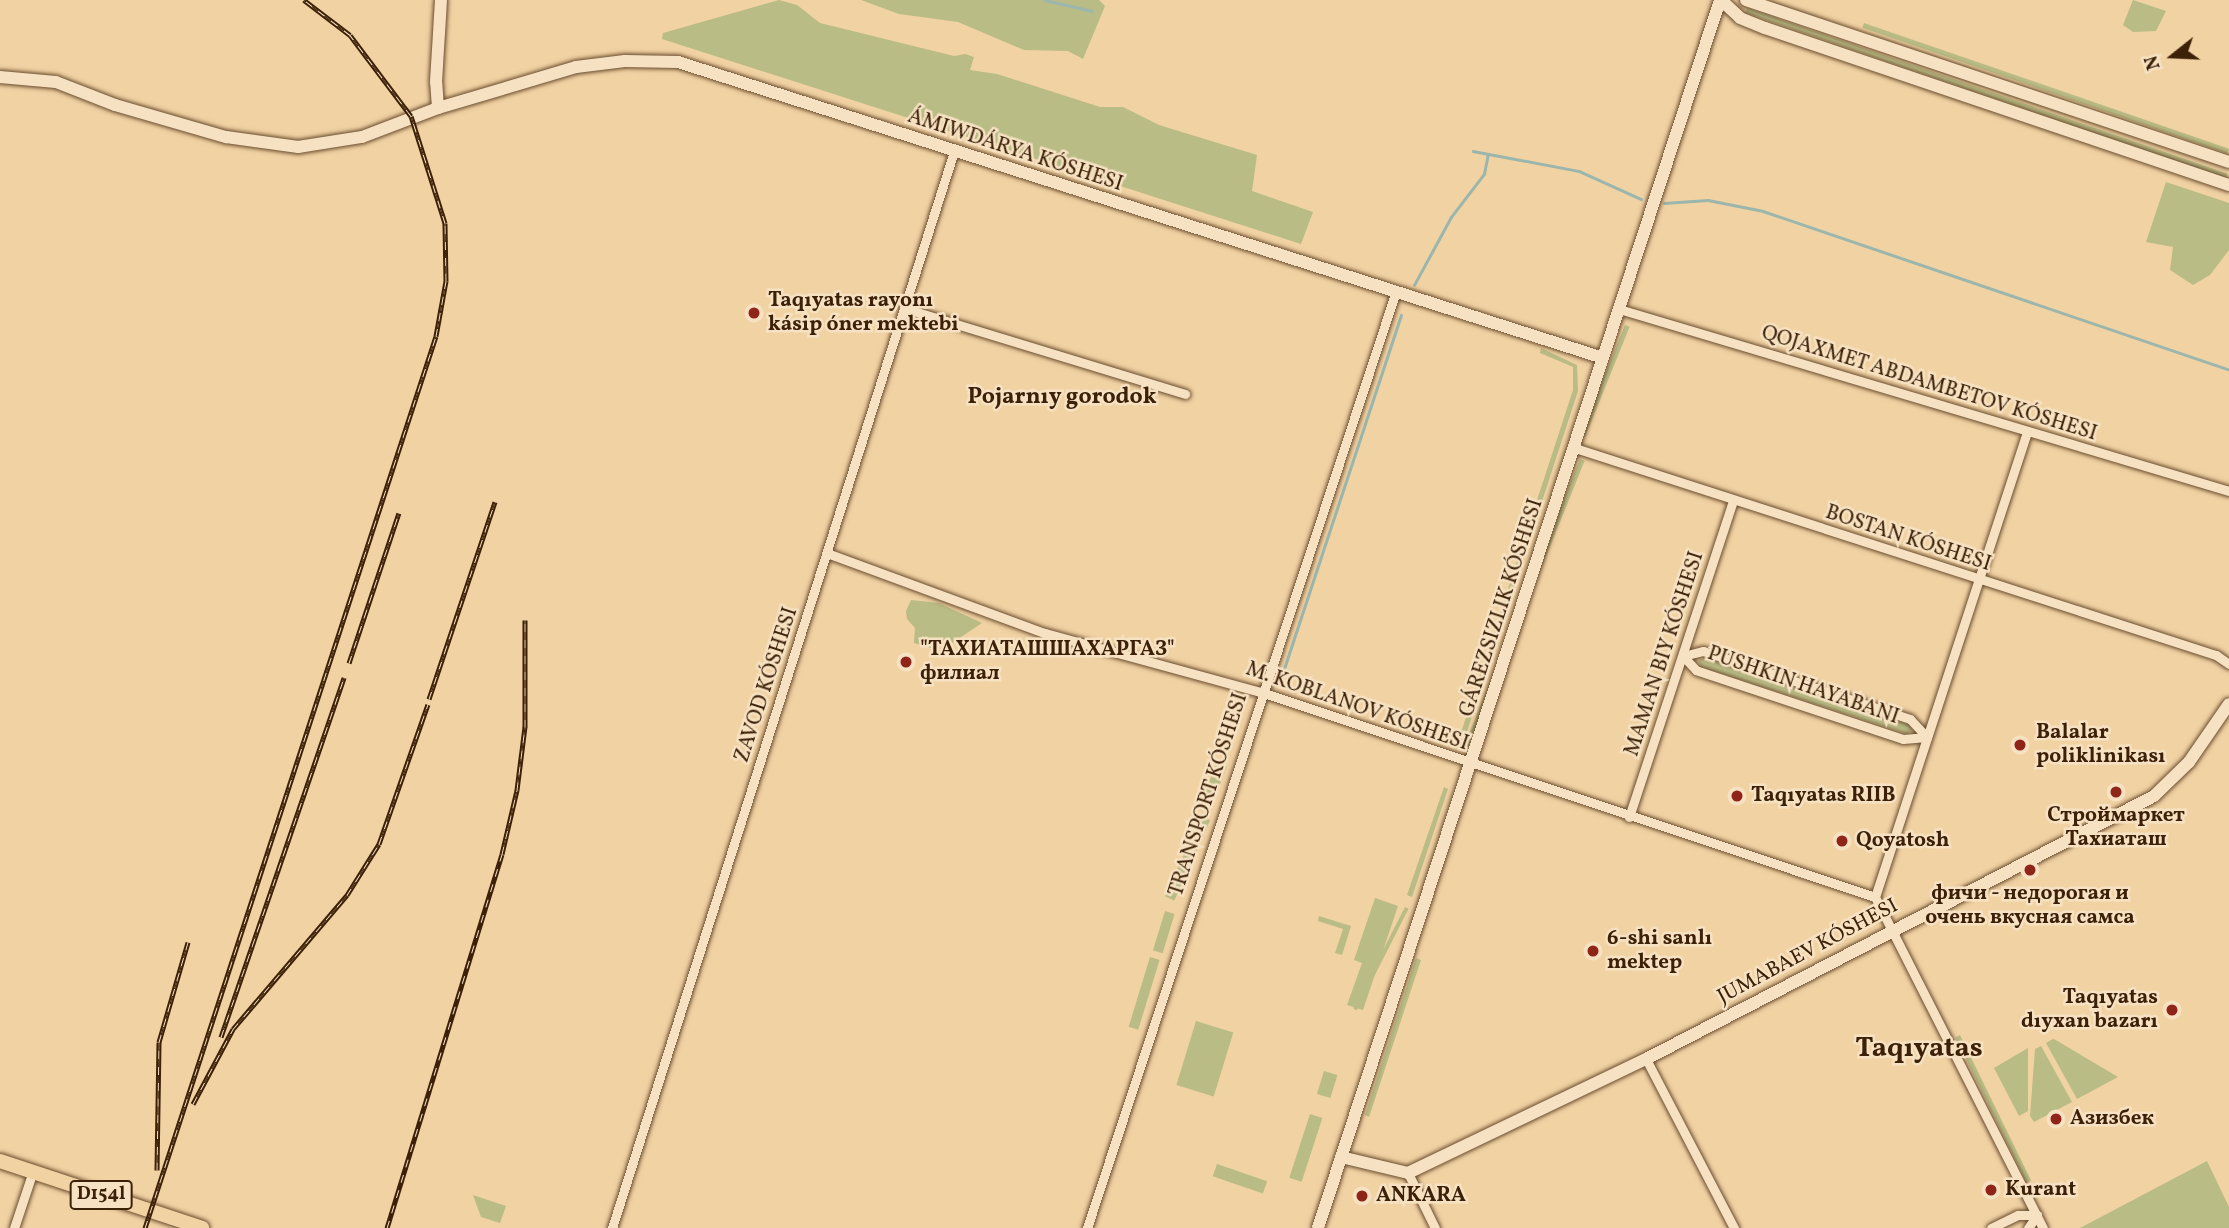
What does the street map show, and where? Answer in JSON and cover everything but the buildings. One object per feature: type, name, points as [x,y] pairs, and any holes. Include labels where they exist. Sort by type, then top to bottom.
[{"type":"main road","name":"D154l","points":[[0,1161],[202,1228]]},
{"type":"street","points":[[438,108],[436,82],[442,0]]},
{"type":"street","points":[[1720,0],[1740,18],[1765,28],[2229,185]]},
{"type":"street","name":"GÁREZSIZLIK KÓSHESI","points":[[1318,1228],[1720,0]]},
{"type":"street","points":[[1746,0],[2229,162]]},
{"type":"street","name":"ÁMIWDÁRYA KÓSHESI","points":[[0,77],[56,82],[115,105],[226,137],[298,147],[362,137],[438,108],[576,67],[625,61],[678,62],[1395,294],[1603,358]]},
{"type":"street","name":"ZAVOD KÓSHESI","points":[[612,1228],[954,151]]},
{"type":"street","name":"TRANSPORT KÓSHESI","points":[[1087,1228],[1261,692],[1395,294]]},
{"type":"street","points":[[904,308],[1185,394]]},
{"type":"street","name":"QOJAXMET ABDAMBETOV KÓSHESI","points":[[1619,309],[2229,491]]},
{"type":"street","points":[[2027,431],[1982,581],[1875,897],[2043,1228]]},
{"type":"street","name":"BOSTAN KÓSHESI","points":[[1575,448],[1733,501],[2216,654],[2229,664]]},
{"type":"street","name":"MAMAN BIY KÓSHESI","points":[[1629,817],[1733,501]]},
{"type":"street","name":"M. KOBLANOV KÓSHESI","points":[[827,553],[1045,632],[1261,692],[1470,764],[1875,897]]},
{"type":"street","points":[[1703,651],[1910,719],[1927,737],[1903,739],[1696,670],[1683,656],[1703,651]]},
{"type":"street","name":"JUMABAEV KÓSHESI","points":[[1408,1173],[1646,1059],[1892,929],[2154,796],[2189,762],[2229,704]]},
{"type":"street","points":[[1646,1059],[1734,1228]]},
{"type":"street","points":[[1341,1157],[1408,1173],[1435,1228]]},
{"type":"street","points":[[14,1228],[33,1171]]},
{"type":"street","points":[[1991,1228],[2018,1215],[2037,1215]]},
{"type":"street","points":[[2028,1228],[2037,1215]]},
{"type":"green space","points":[[779,0],[797,5],[820,23],[954,56],[965,54],[974,57],[970,70],[997,74],[1100,107],[1123,107],[1159,125],[1257,155],[1252,191],[1313,212],[1301,244],[662,39],[663,33]]},
{"type":"green space","points":[[861,0],[1099,0],[1105,6],[1083,59],[1068,51],[1024,50],[958,22],[899,14]]},
{"type":"green space","points":[[2133,0],[2166,11],[2156,31],[2133,32],[2123,25]]},
{"type":"green space","points":[[1747,8],[2227,173],[2226,178],[1745,13]]},
{"type":"green space","points":[[1864,23],[2229,149],[2227,153],[1862,28]]},
{"type":"green space","points":[[2166,182],[2229,203],[2229,250],[2210,275],[2193,285],[2170,270],[2173,247],[2146,242]]},
{"type":"green space","points":[[1625,325],[1630,327],[1585,436],[1581,434]]},
{"type":"green space","points":[[1541,348],[1577,365],[1578,391],[1461,750],[1456,748],[1573,390],[1573,367],[1540,353]]},
{"type":"green space","points":[[1580,459],[1585,461],[1469,747],[1464,745]]},
{"type":"green space","points":[[911,600],[939,603],[982,623],[952,643],[938,640],[934,649],[914,643],[915,628],[907,619],[906,611]]},
{"type":"green space","points":[[1704,658],[1910,725],[1912,730],[1907,734],[1702,667],[1698,661]]},
{"type":"green space","points":[[1217,762],[1227,766],[1212,804],[1202,800]]},
{"type":"green space","points":[[1444,787],[1448,789],[1412,897],[1407,895]]},
{"type":"green space","points":[[1201,816],[1210,820],[1174,900],[1165,896]]},
{"type":"green space","points":[[1375,898],[1398,906],[1363,1010],[1347,1005],[1362,963],[1354,960]]},
{"type":"green space","points":[[1405,907],[1409,909],[1357,1010],[1353,1009]]},
{"type":"green space","points":[[1165,911],[1175,914],[1163,953],[1153,950]]},
{"type":"green space","points":[[1319,916],[1351,926],[1342,955],[1335,953],[1343,929],[1318,921]]},
{"type":"green space","points":[[1150,957],[1160,960],[1138,1030],[1129,1027]]},
{"type":"green space","points":[[1416,958],[1421,960],[1369,1117],[1365,1115]]},
{"type":"green space","points":[[1196,1021],[1233,1032],[1214,1096],[1176,1085]]},
{"type":"green space","points":[[1960,1035],[2031,1181],[2027,1183],[1956,1037]]},
{"type":"green space","points":[[2053,1039],[2118,1077],[2077,1099],[2046,1043]]},
{"type":"green space","points":[[2041,1046],[2072,1102],[2034,1122],[2030,1116],[2035,1049]]},
{"type":"green space","points":[[2028,1048],[2028,1111],[2019,1116],[1994,1068]]},
{"type":"green space","points":[[1324,1071],[1337,1075],[1330,1098],[1317,1094]]},
{"type":"green space","points":[[1310,1114],[1322,1118],[1302,1182],[1289,1178]]},
{"type":"green space","points":[[2207,1161],[2229,1207],[2229,1228],[2080,1228]]},
{"type":"green space","points":[[1217,1164],[1267,1181],[1263,1194],[1213,1176]]},
{"type":"green space","points":[[473,1195],[506,1206],[500,1223],[481,1217]]},
{"type":"waterway","points":[[1045,0],[1092,11]]},
{"type":"waterway","points":[[1473,151],[1579,171],[1641,199]]},
{"type":"waterway","points":[[1414,285],[1451,217],[1484,174],[1488,154]]},
{"type":"waterway","points":[[1664,203],[1708,200],[1763,211],[2229,370]]},
{"type":"waterway","points":[[1281,678],[1401,315]]},
{"type":"railway","points":[[145,1228],[436,336],[446,281],[445,223],[411,116],[350,35],[304,0]]},
{"type":"railway","points":[[429,699],[495,502]]},
{"type":"railway","points":[[349,663],[399,513]]},
{"type":"railway","points":[[387,1228],[502,854],[517,790],[525,727],[525,620]]},
{"type":"railway","points":[[221,1037],[344,677]]},
{"type":"railway","points":[[193,1104],[233,1029],[347,895],[379,844],[428,704]]},
{"type":"railway","points":[[157,1170],[159,1042],[188,942]]},
{"type":"place","name":"Taqıyatas rayonı kásip óner mektebi","points":[[754,313]]},
{"type":"place","name":"\"ТАХИАТАШШАХАРГАЗ\" филиал","points":[[906,662]]},
{"type":"place","name":"Balalar poliklinikası","points":[[2020,745]]},
{"type":"place","name":"Строймаркет Тахиаташ","points":[[2116,792]]},
{"type":"place","name":"Taqıyatas RIIB","points":[[1737,796]]},
{"type":"place","name":"Qoyatosh","points":[[1842,841]]},
{"type":"place","name":"фичи - недорогая и очень вкусная самса","points":[[2030,870]]},
{"type":"place","name":"6-shi sanlı mektep","points":[[1593,951]]},
{"type":"place","name":"Taqıyatas dıyxan bazarı","points":[[2172,1010]]},
{"type":"place","name":"Азизбек","points":[[2056,1119]]},
{"type":"place","name":"Kurant","points":[[1991,1190]]},
{"type":"place","name":"ANKARA","points":[[1362,1196]]},
{"type":"district","name":"Pojarnıy gorodok","points":[[1062,397]]},
{"type":"district","name":"Taqıyatas","points":[[1919,1049]]}]
